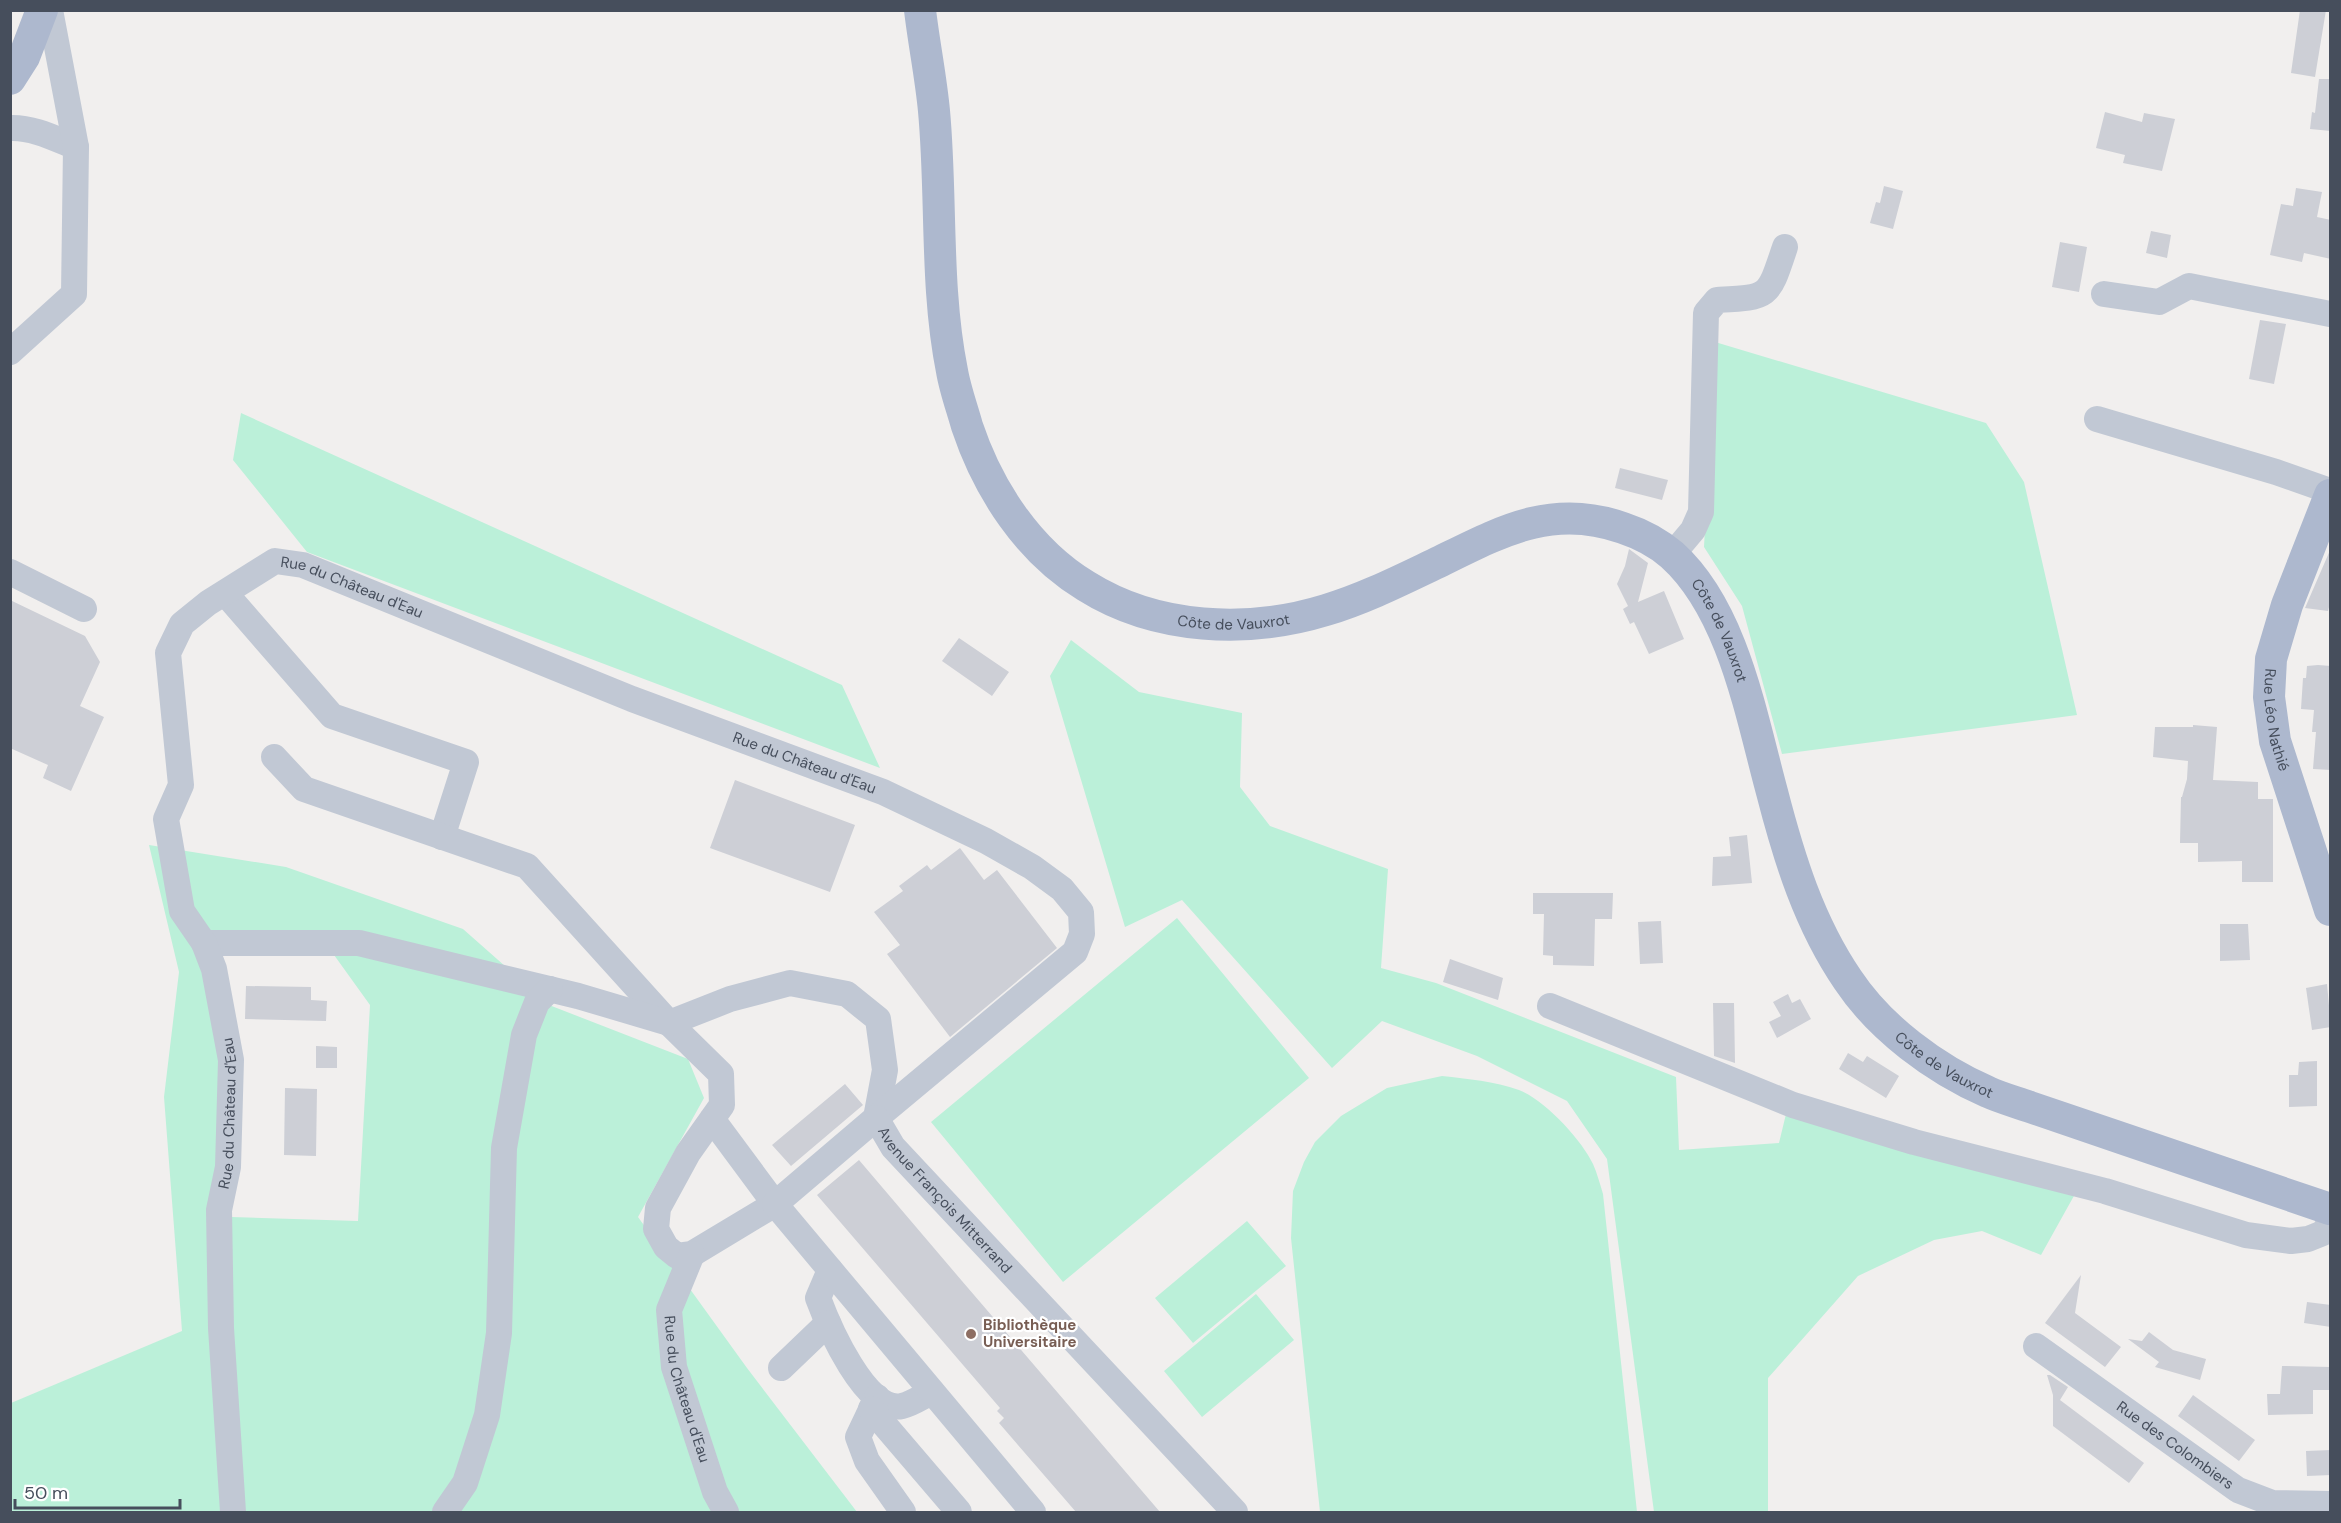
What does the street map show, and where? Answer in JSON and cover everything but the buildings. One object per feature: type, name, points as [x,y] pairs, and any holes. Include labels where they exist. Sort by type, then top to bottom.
[{"type":"main road","points":[[10,79],[24,57],[42,10]]},
{"type":"main road","name":"Côte de Vauxrot","points":[[920,10],[934,112],[944,308],[952,373],[975,447],[994,489],[1029,537],[1060,568],[1109,600],[1150,614],[1187,622],[1244,624],[1290,619],[1342,604],[1402,580],[1513,527],[1535,521],[1573,518],[1598,521],[1638,534],[1658,544],[1672,555],[1712,603],[1740,677],[1786,845],[1808,908],[1848,980],[1885,1023],[1927,1056],[1988,1092],[2331,1209]]},
{"type":"main road","name":"Rue Léo Nathié","points":[[2331,493],[2287,604],[2271,659],[2269,697],[2275,741],[2331,910]]},
{"type":"street","points":[[10,352],[74,294],[76,147],[50,10]]},
{"type":"street","points":[[10,128],[46,135],[76,147]]},
{"type":"street","points":[[1672,555],[1694,530],[1701,512],[1706,313],[1717,300],[1756,297],[1772,285],[1785,247]]},
{"type":"street","points":[[2104,294],[2159,302],[2189,286],[2331,314]]},
{"type":"street","points":[[2097,419],[2276,472],[2331,493]]},
{"type":"street","name":"Rue du Château d'Eau","points":[[233,1512],[221,1328],[219,1210],[228,1167],[231,1060],[214,969],[204,943],[182,911],[166,819],[181,785],[168,653],[182,624],[225,592],[275,561],[303,565],[632,699],[883,792],[986,841],[1032,867],[1062,889],[1081,912],[1082,934],[1075,952],[876,1118]]},
{"type":"street","points":[[10,572],[84,609]]},
{"type":"street","points":[[225,592],[332,716],[466,762],[442,837]]},
{"type":"street","points":[[274,758],[304,789],[527,866],[669,1023],[721,1074],[722,1105],[688,1154],[658,1208],[656,1229],[666,1247],[677,1256],[692,1254]]},
{"type":"street","points":[[204,943],[359,944],[550,990],[669,1023],[730,999],[789,983],[847,994],[878,1019],[885,1070],[876,1118]]},
{"type":"street","points":[[446,1512],[465,1483],[487,1415],[499,1334],[504,1148],[524,1035],[537,1002],[550,990]]},
{"type":"street","points":[[1550,1006],[1793,1105],[1914,1142],[2105,1191],[2247,1235],[2291,1240],[2308,1239],[2323,1233],[2331,1223]]},
{"type":"street","name":"Avenue François Mitterrand","points":[[692,1254],[775,1204],[876,1118],[893,1147],[1235,1512]]},
{"type":"street","points":[[712,1119],[775,1204],[1033,1512]]},
{"type":"street","name":"Rue du Château d'Eau","points":[[692,1254],[669,1310],[674,1367],[716,1506]]},
{"type":"street","points":[[830,1270],[818,1298],[828,1323],[874,1403],[959,1512]]},
{"type":"street","points":[[781,1368],[828,1323]]},
{"type":"street","name":"Rue des Colombiers","points":[[2036,1346],[2238,1490],[2272,1503],[2331,1504]]},
{"type":"street","points":[[874,1403],[902,1406],[932,1392]]},
{"type":"street","points":[[874,1403],[858,1437],[867,1461],[903,1512]]},
{"type":"green space","points":[[1715,342],[1986,423],[2024,482],[2077,715],[1782,754],[1742,606],[1704,547]]},
{"type":"green space","points":[[241,413],[842,685],[880,768],[307,552],[233,460]]},
{"type":"green space","points":[[1071,640],[1139,692],[1242,713],[1240,787],[1270,826],[1388,869],[1381,968],[1436,983],[1676,1077],[1679,1150],[1779,1143],[1786,1114],[2075,1194],[2041,1255],[1982,1231],[1934,1240],[1858,1276],[1768,1378],[1768,1512],[1654,1512],[1607,1159],[1567,1101],[1477,1056],[1382,1021],[1332,1068],[1182,900],[1125,927],[1050,676]]},
{"type":"green space","points":[[149,845],[286,867],[463,929],[549,1005],[688,1059],[704,1098],[638,1217],[747,1368],[857,1512],[11,1512],[11,1403],[182,1331],[164,1097],[179,972]],"holes":[[[329,948],[370,1005],[358,1221],[231,1217],[214,950]]]},
{"type":"green space","points":[[1177,918],[1309,1078],[1063,1282],[931,1122]]},
{"type":"green space","points":[[1442,1076],[1500,1084],[1529,1095],[1561,1121],[1588,1154],[1593,1164],[1603,1194],[1637,1512],[1320,1512],[1291,1238],[1293,1191],[1304,1162],[1315,1142],[1341,1116],[1387,1088]]},
{"type":"green space","points":[[1247,1221],[1286,1266],[1193,1343],[1155,1298]]},
{"type":"green space","points":[[1256,1294],[1294,1340],[1202,1417],[1164,1371]]},
{"type":"place","name":"Bibliothèque Universitaire","points":[[971,1334]]}]
